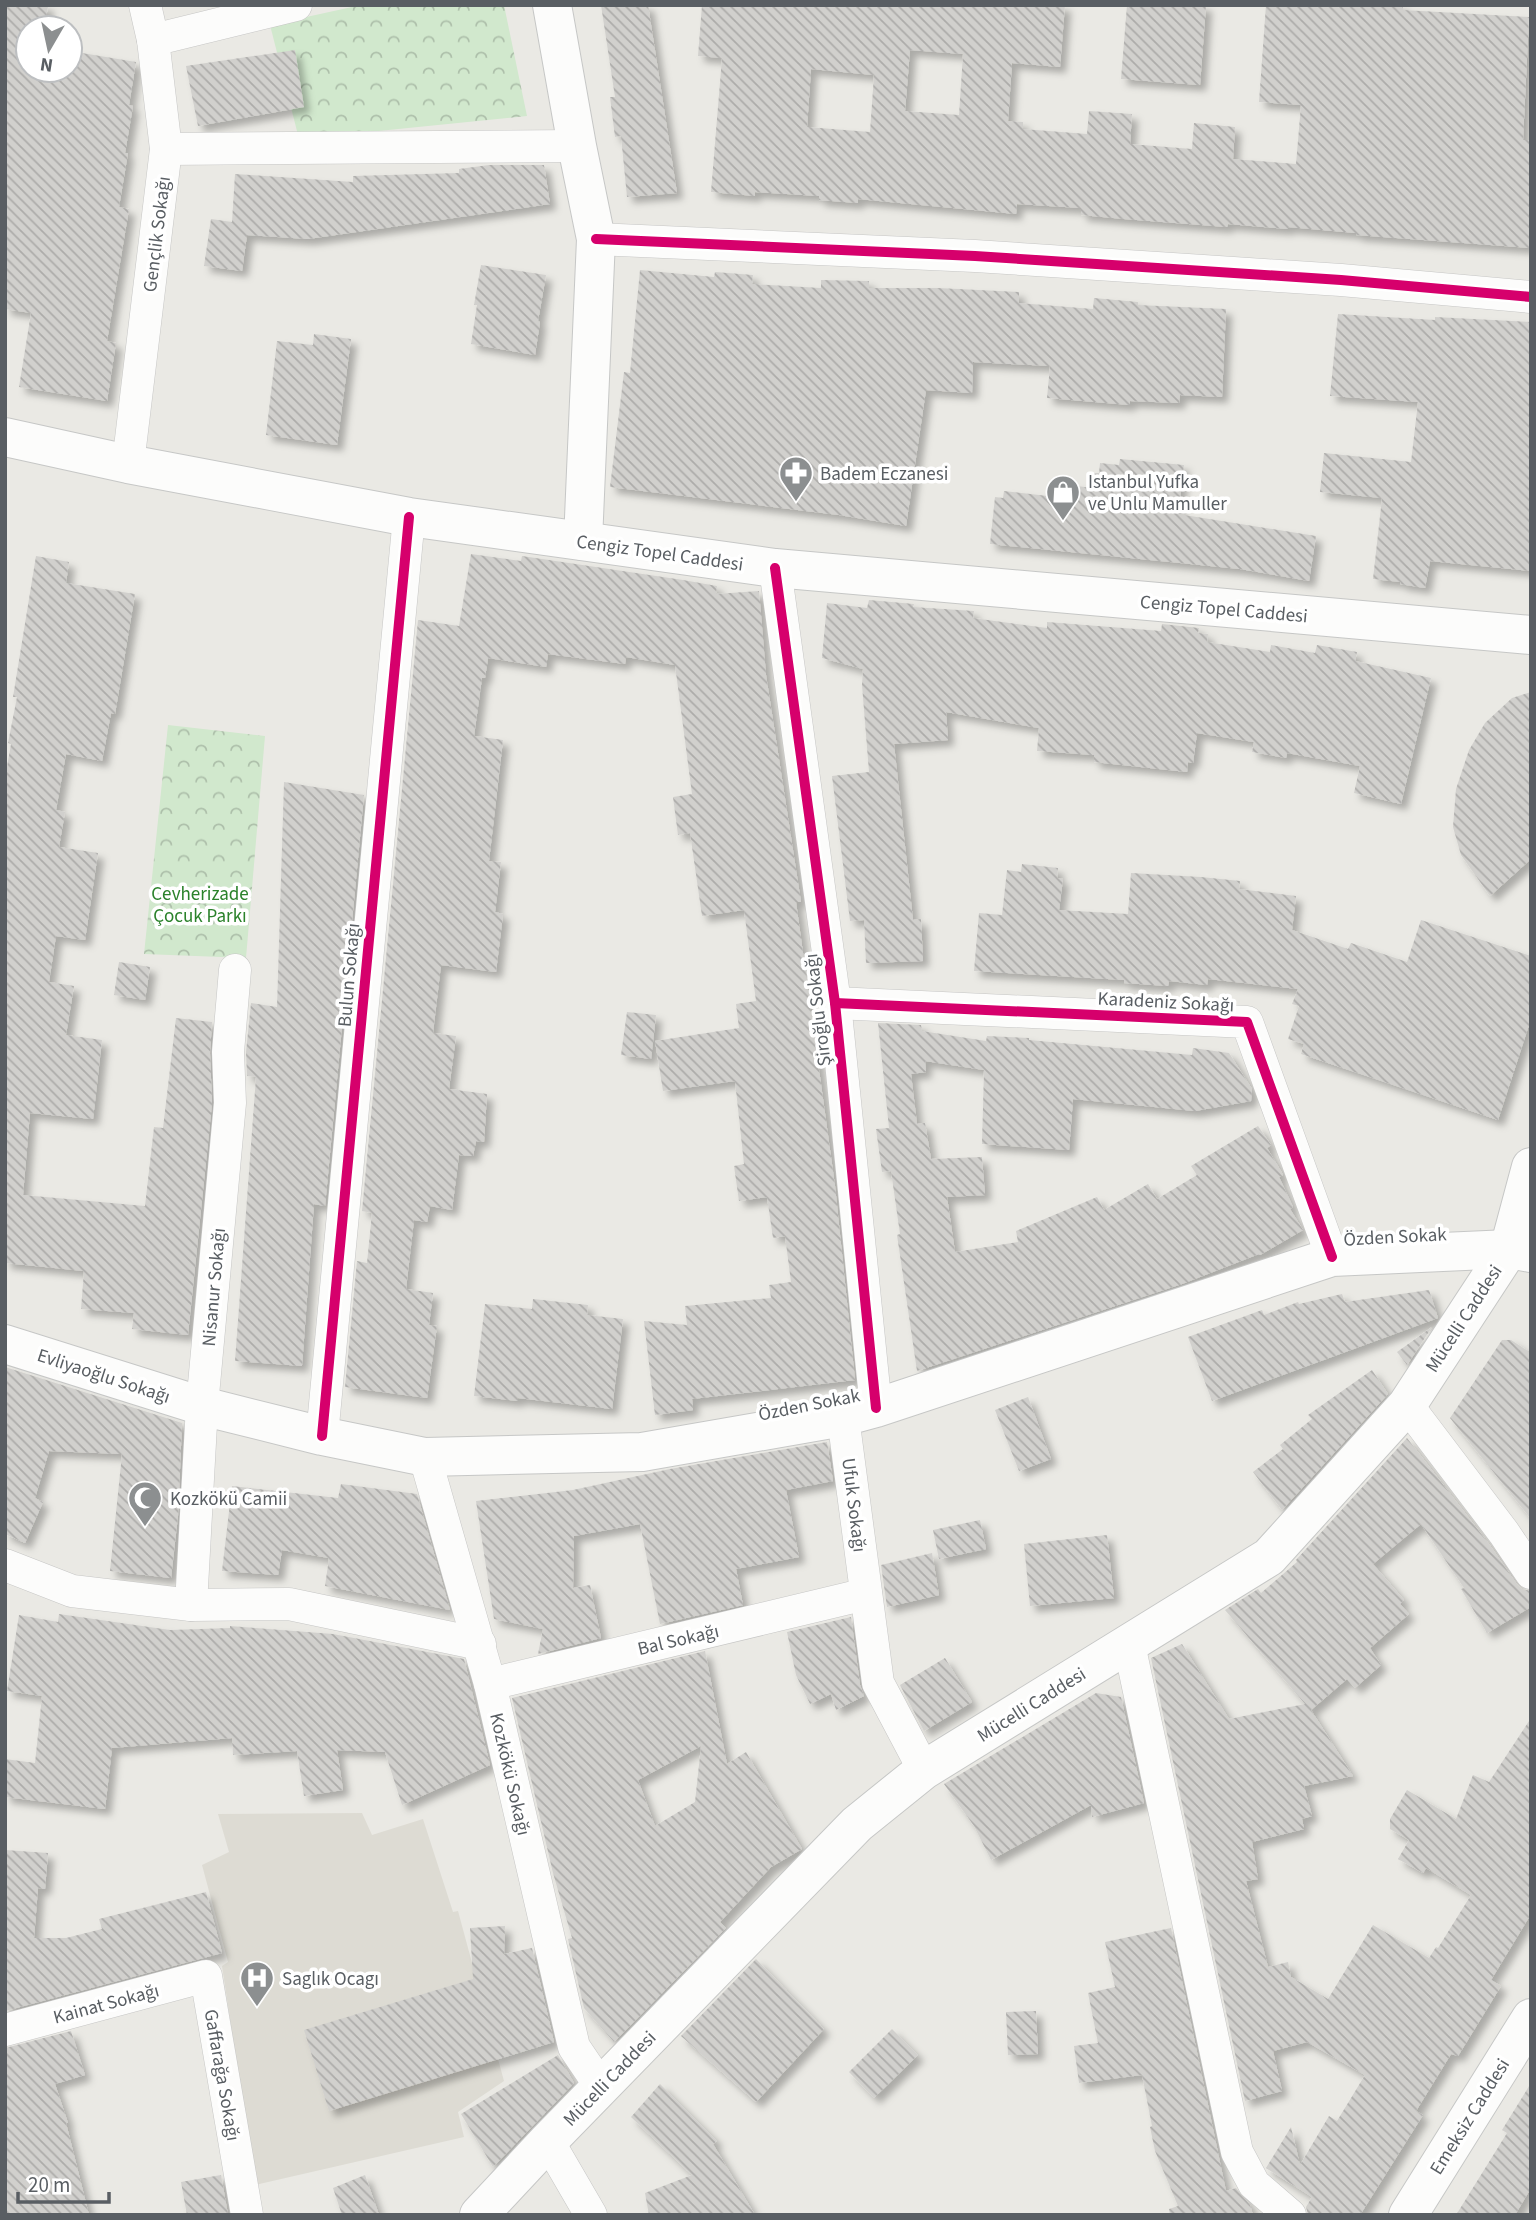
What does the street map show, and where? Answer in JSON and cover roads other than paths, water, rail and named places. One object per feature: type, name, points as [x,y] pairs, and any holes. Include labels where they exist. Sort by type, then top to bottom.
[{"type":"main road","points":[[552,5],[596,239],[583,541]]},
{"type":"main road","name":"Cengiz Topel Caddesi","points":[[5,437],[128,464],[409,517],[775,568],[1531,635]]},
{"type":"main road","name":"Mücelli Caddesi","points":[[479,2215],[857,1825],[924,1770],[1269,1557],[1406,1405],[1523,1244],[1531,1167]]},
{"type":"main road","name":"Özden Sokak","points":[[202,1406],[322,1436],[425,1457],[642,1452],[860,1413],[1332,1257],[1523,1244]]},
{"type":"main road","name":"Evliyaoğlu Sokağı","points":[[5,1344],[202,1406]]},
{"type":"main road","name":"Emeksiz Caddesi","points":[[1408,2215],[1531,2018]]},
{"type":"street","name":"Gençlik Sokağı","points":[[128,464],[166,149],[153,40],[145,5]]},
{"type":"street","points":[[153,40],[296,5]]},
{"type":"street","points":[[166,149],[577,146]]},
{"type":"street","points":[[596,239],[975,256],[1341,280],[1531,297]]},
{"type":"street","name":"Bulun Sokağı","points":[[322,1436],[409,517]]},
{"type":"street","name":"Şiroğlu Sokağı","points":[[775,568],[835,1003],[860,1413]]},
{"type":"street","name":"Nisanur Sokağı","points":[[191,1605],[202,1406],[230,1104],[228,1052],[235,970]]},
{"type":"street","name":"Karadeniz Sokağı","points":[[835,1003],[1247,1023],[1332,1257]]},
{"type":"street","points":[[1406,1405],[1504,1533],[1531,1573]]},
{"type":"street","name":"Ufuk Sokağı","points":[[860,1413],[866,1594],[878,1683],[924,1770]]},
{"type":"street","name":"Kozkökü Sokağı","points":[[425,1457],[480,1644],[574,2047],[601,2087]]},
{"type":"street","points":[[5,1565],[72,1591],[191,1605],[289,1604],[480,1644]]},
{"type":"street","name":"Bal Sokağı","points":[[490,1684],[866,1594]]},
{"type":"street","points":[[1129,1644],[1237,2152],[1254,2184],[1290,2215]]},
{"type":"street","name":"Kainat Sokağı","points":[[5,2030],[206,1976]]},
{"type":"street","name":"Gaffarağa Sokağı","points":[[206,1976],[247,2215]]},
{"type":"street","points":[[548,2141],[591,2215]]},
{"type":"place","name":"Badem Eczanesi","points":[[796,503]]},
{"type":"place","name":"Istanbul Yufka ve Unlu Mamuller","points":[[1063,522]]},
{"type":"place","name":"Kozkökü Camii","points":[[145,1528]]},
{"type":"place","name":"Saglık Ocagı","points":[[257,2008]]},
{"type":"park label","name":"Cevherizade Çocuk Parkı","points":[[200,904]]}]
